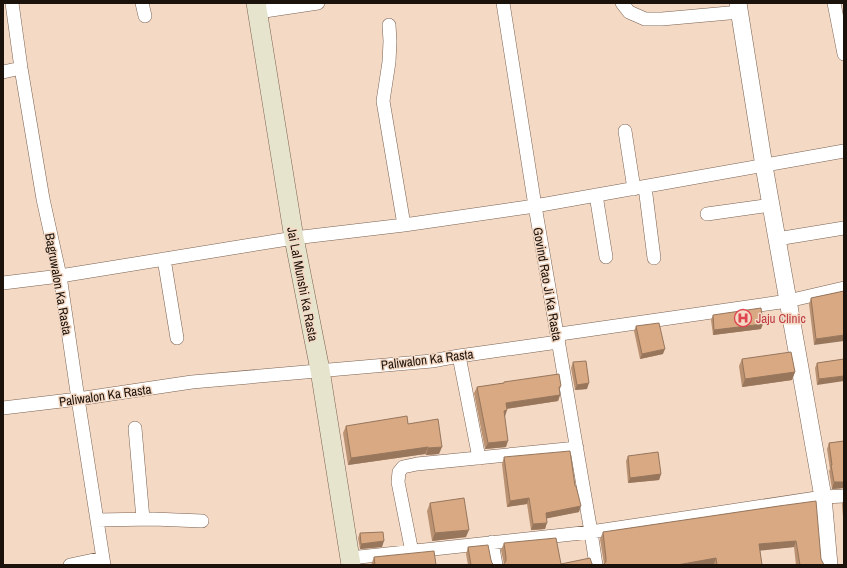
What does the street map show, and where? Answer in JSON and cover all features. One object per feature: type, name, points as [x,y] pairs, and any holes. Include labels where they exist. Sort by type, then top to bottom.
[{"type":"main road","name":"Jai Lal Munshi Ka Rasta","points":[[257,7],[294,238],[320,370],[351,561]]},
{"type":"street","name":"Bagruwalon Ka Rasta","points":[[12,3],[21,68],[43,199],[60,276],[104,562]]},
{"type":"street","points":[[142,3],[145,16]]},
{"type":"street","points":[[257,7],[318,3]]},
{"type":"street","name":"Govind Rao Ji Ka Rasta","points":[[503,3],[535,206],[596,565]]},
{"type":"street","points":[[622,3],[628,12],[645,19],[662,19],[739,7],[764,166],[823,497],[829,565]]},
{"type":"street","points":[[834,3],[841,26],[844,54]]},
{"type":"street","points":[[389,25],[389,62],[383,101],[404,225]]},
{"type":"street","points":[[3,72],[21,68]]},
{"type":"street","points":[[625,130],[654,258]]},
{"type":"street","points":[[3,283],[60,276],[294,238],[404,225],[535,206],[844,151]]},
{"type":"street","points":[[596,195],[606,256]]},
{"type":"street","points":[[707,214],[771,205]]},
{"type":"street","points":[[777,239],[844,228]]},
{"type":"street","points":[[164,259],[177,338]]},
{"type":"street","name":"Paliwalon Ka Rasta","points":[[3,408],[78,399],[192,382],[432,361],[558,342],[560,334],[788,301],[844,288]]},
{"type":"street","points":[[460,356],[479,458]]},
{"type":"street","points":[[135,428],[143,519]]},
{"type":"street","points":[[412,552],[398,482],[399,472],[403,467],[417,464],[576,448]]},
{"type":"street","points":[[351,561],[492,542],[591,532],[823,497],[844,496]]},
{"type":"street","points":[[97,520],[143,519],[202,521]]},
{"type":"street","points":[[492,542],[496,565]]},
{"type":"street","points":[[70,565],[104,562]]},
{"type":"building","points":[[844,291],[844,335],[816,339],[811,298]]},
{"type":"building","points":[[761,308],[763,324],[714,330],[713,315]]},
{"type":"building","points":[[659,323],[665,349],[642,354],[636,326]]},
{"type":"building","points":[[791,352],[795,372],[745,379],[742,359]]},
{"type":"building","points":[[844,359],[844,376],[819,379],[817,363]]},
{"type":"building","points":[[586,361],[589,383],[577,385],[573,362]]},
{"type":"building","points":[[559,374],[561,386],[559,387],[560,395],[506,403],[507,410],[504,411],[508,441],[488,443],[477,387]]},
{"type":"building","points":[[407,416],[408,424],[438,419],[442,447],[428,447],[351,458],[346,426]]},
{"type":"building","points":[[844,441],[844,482],[834,482],[829,443]]},
{"type":"building","points":[[570,451],[575,486],[581,506],[546,513],[547,523],[533,524],[529,498],[510,501],[504,457]]},
{"type":"building","points":[[658,452],[661,474],[630,478],[628,456]]},
{"type":"building","points":[[464,498],[469,530],[435,533],[430,503]]},
{"type":"building","points":[[816,501],[821,559],[824,565],[800,565],[796,541],[759,544],[762,565],[717,565],[716,558],[677,565],[602,565],[606,562],[603,532]]},
{"type":"building","points":[[383,532],[384,541],[361,544],[360,533]]},
{"type":"building","points":[[556,538],[561,564],[590,558],[592,564],[594,565],[503,565],[506,561],[504,543]]},
{"type":"building","points":[[488,545],[491,560],[494,565],[471,565],[468,547]]},
{"type":"building","points":[[434,551],[436,565],[375,565],[374,557]]},
{"type":"place","name":"Jaju Clinic","points":[[743,318]]}]
